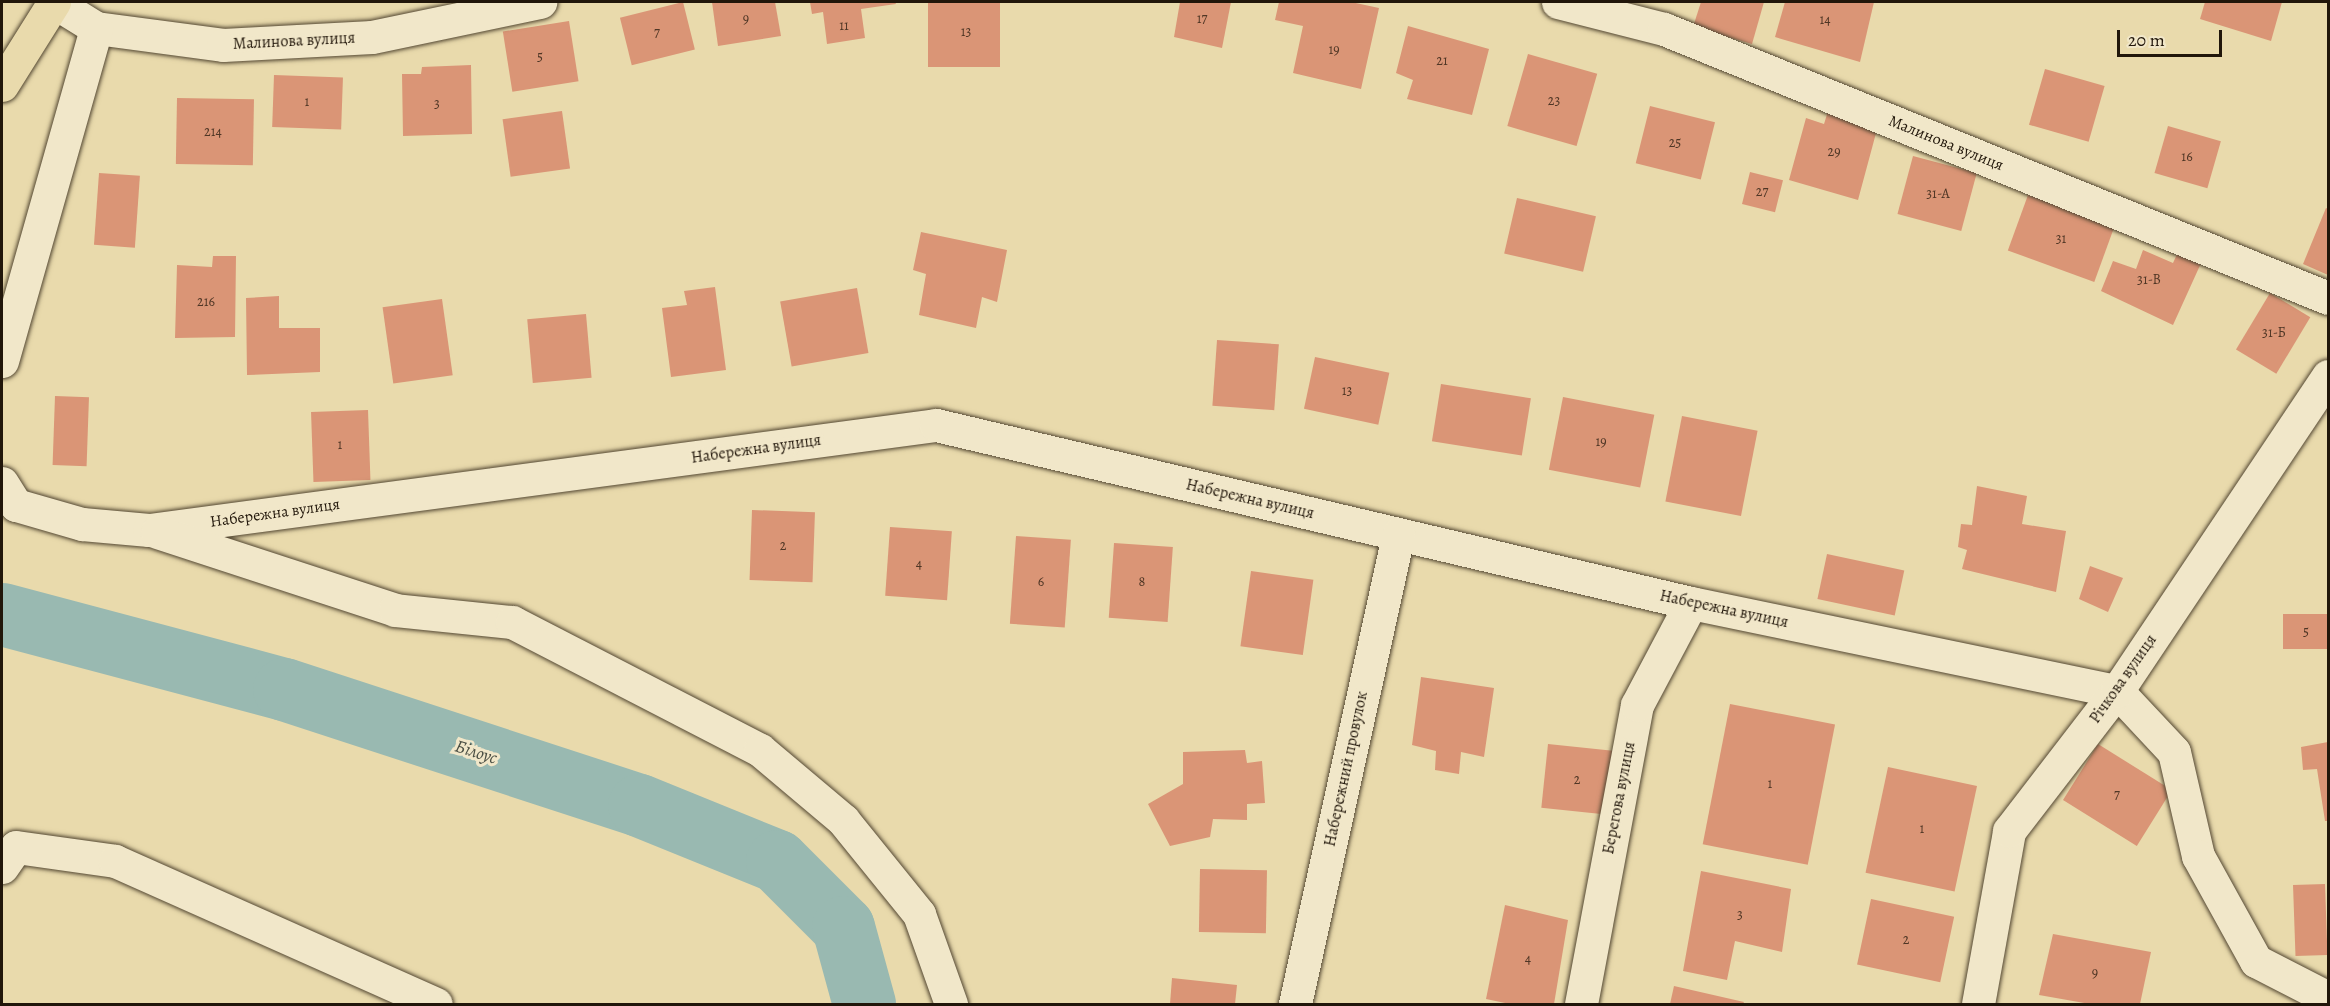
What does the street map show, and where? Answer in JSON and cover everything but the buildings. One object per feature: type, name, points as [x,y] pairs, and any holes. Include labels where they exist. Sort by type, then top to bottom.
[{"type":"main road","points":[[2,85],[54,2]]},
{"type":"street","name":"Малинова вулиця","points":[[54,2],[96,28],[223,45],[372,37],[540,2]]},
{"type":"street","name":"Малинова вулиця","points":[[1558,2],[1664,29],[2328,298]]},
{"type":"street","points":[[2,361],[96,28]]},
{"type":"street","name":"Річкова вулиця","points":[[1978,1005],[2009,831],[2117,691],[2328,376]]},
{"type":"street","name":"Набережна вулиця","points":[[2,483],[16,504],[82,524],[149,530],[936,425],[1691,603],[2117,691]]},
{"type":"street","points":[[149,530],[395,610],[512,622],[760,750],[843,820],[919,914],[951,1005]]},
{"type":"street","name":"Набережний провулок","points":[[1295,1005],[1398,534]]},
{"type":"street","name":"Берегова вулиця","points":[[1581,1005],[1637,705],[1691,603]]},
{"type":"street","points":[[2117,691],[2174,752],[2198,856],[2256,961],[2328,998]]},
{"type":"street","points":[[2,867],[16,847],[115,861],[436,1005]]},
{"type":"waterway","name":"Білоус","points":[[2,614],[284,689],[639,805],[777,861],[843,927],[864,1004]]}]
